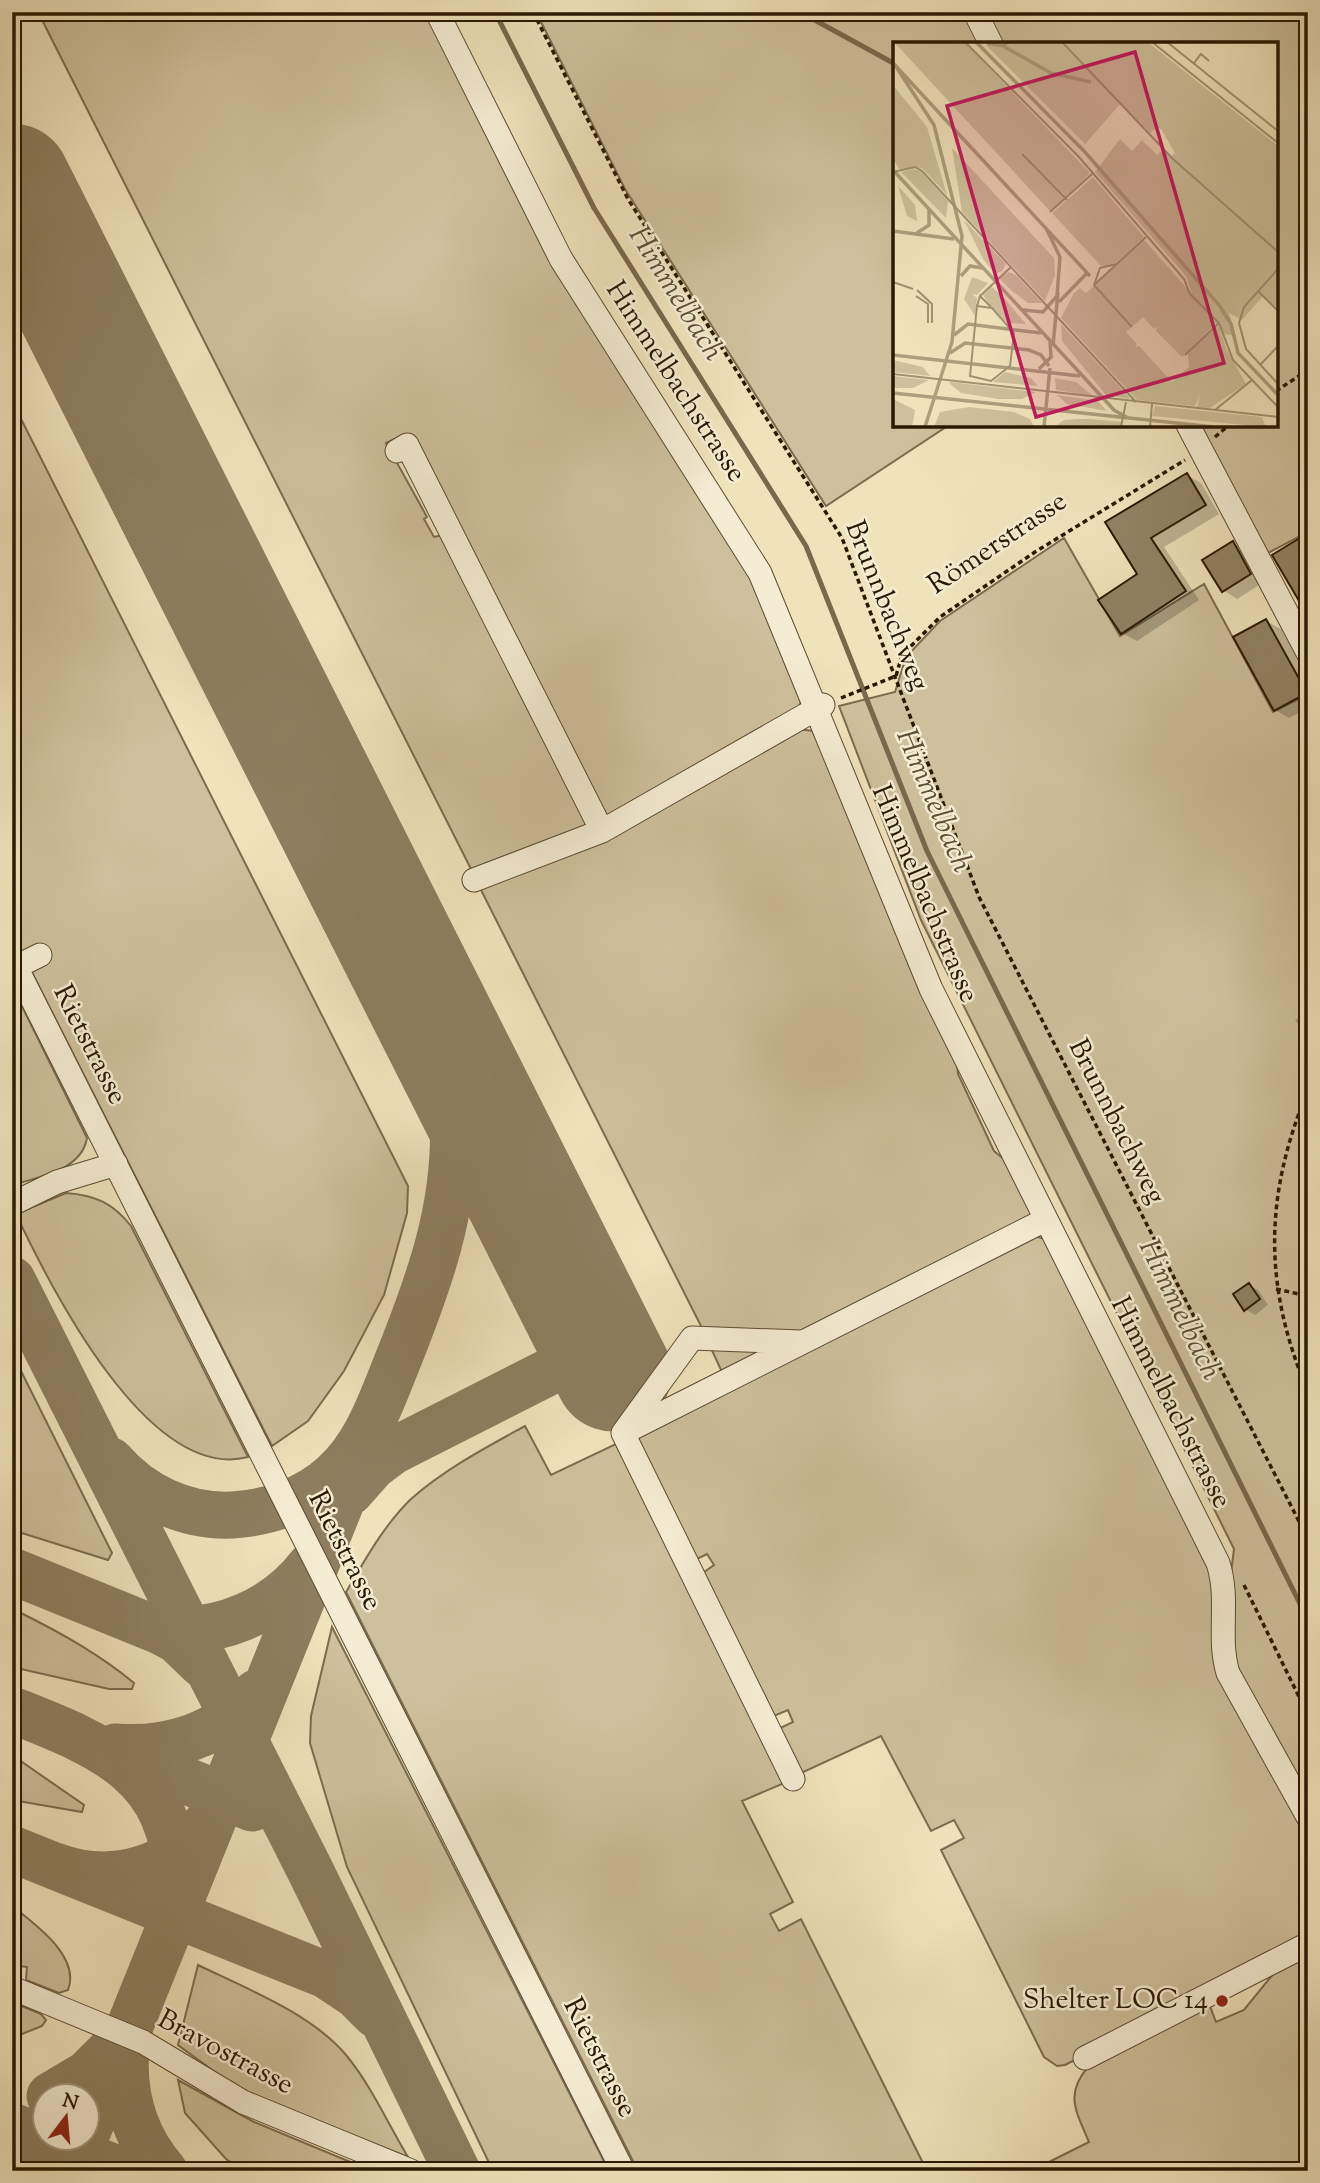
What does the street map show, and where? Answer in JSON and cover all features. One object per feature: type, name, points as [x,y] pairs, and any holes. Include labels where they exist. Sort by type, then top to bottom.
[{"type":"street","name":"Himmelbachstrasse","points":[[437,12],[561,259],[760,573],[827,704],[905,931],[1045,1220],[1218,1563],[1224,1587],[1223,1647],[1228,1673],[1308,1817]]},
{"type":"street","points":[[975,12],[990,42]]},
{"type":"street","points":[[1189,427],[1308,653]]},
{"type":"street","points":[[397,450],[407,445],[437,518],[602,831]]},
{"type":"street","points":[[474,880],[602,831],[827,704]]},
{"type":"street","points":[[14,963],[40,956]]},
{"type":"street","name":"Rietstrasse","points":[[14,963],[623,2171]]},
{"type":"street","points":[[12,1204],[57,1182],[116,1164]]},
{"type":"street","points":[[623,1433],[1045,1220]]},
{"type":"street","points":[[623,1433],[692,1338],[800,1342]]},
{"type":"street","points":[[623,1433],[793,1779]]},
{"type":"street","points":[[1085,2057],[1308,1944]]},
{"type":"street","name":"Bravostrasse","points":[[12,1988],[143,2042],[243,2102],[411,2171]]},
{"type":"path","name":"Brunnbachweg","points":[[533,12],[628,199],[842,538],[979,897],[1308,1539]]},
{"type":"path","points":[[1278,390],[1308,370]]},
{"type":"path","name":"Römerstrasse","points":[[896,676],[902,655],[940,617],[1069,531],[1201,451]]},
{"type":"path","points":[[827,704],[896,676]]},
{"type":"path","points":[[1308,1090],[1288,1137],[1275,1212],[1276,1289],[1291,1352],[1308,1392]]},
{"type":"path","points":[[1276,1289],[1308,1296]]},
{"type":"shaded area","points":[[38,12],[428,12],[753,578],[801,702],[796,712],[604,820],[597,813],[405,434],[386,443],[427,517],[424,519],[434,537],[444,535],[593,826],[472,871]]},
{"type":"shaded area","points":[[536,12],[1308,12],[1308,532],[1266,554],[1200,427],[1278,427],[1278,42],[893,42],[893,427],[946,427],[826,506],[625,189]]},
{"type":"shaded area","points":[[12,401],[408,1186],[407,1213],[384,1295],[344,1371],[308,1421],[272,1446],[12,933]]},
{"type":"shaded area","points":[[1064,538],[1120,636],[1204,584],[1273,712],[1308,694],[1308,1797],[1264,1724],[1237,1666],[1229,1623],[1234,1549],[921,920],[839,706],[895,692],[906,657],[940,621]]},
{"type":"shaded area","points":[[798,729],[813,731],[956,1056],[958,1074],[994,1151],[1010,1164],[1036,1215],[813,1332],[705,1334],[480,888]]},
{"type":"shaded area","points":[[12,986],[87,1138],[78,1157],[70,1163],[51,1173],[20,1183],[12,1182]]},
{"type":"shaded area","points":[[66,1193],[103,1202],[117,1211],[131,1226],[248,1457],[211,1457],[174,1440],[140,1411],[107,1372],[53,1286],[16,1214]]},
{"type":"shaded area","points":[[1027,1234],[1049,1240],[1212,1577],[1225,1686],[1308,1831],[1308,1941],[1065,2065],[1057,2066],[1044,2057],[941,1850],[964,1838],[954,1820],[931,1831],[881,1736],[797,1775],[776,1730],[793,1722],[788,1710],[769,1718],[697,1577],[714,1565],[707,1554],[691,1562],[629,1435]]},
{"type":"shaded area","points":[[709,1344],[786,1347],[722,1372]]},
{"type":"shaded area","points":[[12,1353],[112,1553],[108,1560],[12,1530]]},
{"type":"shaded area","points":[[525,1426],[551,1475],[620,1442],[789,1781],[742,1801],[793,1902],[770,1914],[779,1931],[801,1919],[927,2171],[638,2171],[346,1592],[384,1531],[411,1499],[451,1469]]},
{"type":"shaded area","points":[[21,1613],[93,1653],[134,1683],[132,1689],[109,1689],[12,1667],[12,1616],[18,1617]]},
{"type":"shaded area","points":[[332,1627],[609,2171],[492,2169],[347,1867],[310,1743],[311,1716]]},
{"type":"shaded area","points":[[12,1755],[84,1805],[82,1812],[12,1800]]},
{"type":"shaded area","points":[[12,1906],[54,1942],[62,1954],[68,1965],[68,1990],[59,1993],[26,1980],[27,1967],[12,1965]]},
{"type":"shaded area","points":[[1308,1949],[1308,2171],[1031,2171],[1089,2142],[1077,2112],[1075,2094],[1081,2076],[1089,2066],[1208,2001],[1216,2022],[1244,2010],[1282,1963]]},
{"type":"shaded area","points":[[198,1965],[277,2003],[332,2040],[363,2079],[408,2157],[241,2091],[178,2045]]},
{"type":"shaded area","points":[[12,2002],[41,2014],[46,2020],[42,2026],[12,2038]]},
{"type":"shaded area","points":[[178,2080],[254,2122],[372,2171],[245,2171],[226,2159],[185,2113]]},
{"type":"building","points":[[1187,473],[1206,505],[1151,538],[1186,591],[1121,634],[1098,600],[1137,574],[1105,522]]},
{"type":"building","points":[[1308,533],[1308,616],[1272,555]]},
{"type":"building","points":[[1233,541],[1251,574],[1222,592],[1202,560]]},
{"type":"building","points":[[1266,619],[1307,693],[1274,711],[1233,637]]},
{"type":"building","points":[[1249,1283],[1260,1299],[1244,1311],[1233,1294]]},
{"type":"waterway","name":"Himmelbach","points":[[495,12],[594,208],[806,546],[927,851],[1308,1620]]},
{"type":"waterway","points":[[800,12],[893,63]]},
{"type":"taxiway","points":[[111,1461],[136,1484],[165,1502],[197,1512],[232,1515],[273,1508],[312,1492],[334,1475],[355,1451],[384,1395],[430,1274],[451,1180],[453,1115],[449,1079],[435,1028],[414,978]]},
{"type":"taxiway","points":[[12,1280],[311,1872],[457,2171]]},
{"type":"taxiway","points":[[350,1492],[373,1466],[393,1451],[600,1346]]},
{"type":"taxiway","points":[[102,2095],[360,1455]]},
{"type":"taxiway","points":[[160,1627],[202,1628],[244,1617],[281,1595],[311,1565]]},
{"type":"taxiway","points":[[12,1571],[160,1631],[177,1640],[202,1664]]},
{"type":"taxiway","points":[[115,1747],[154,1746],[192,1737],[227,1720],[256,1693]]},
{"type":"taxiway","points":[[12,1710],[102,1750],[147,1788],[162,1814],[172,1845],[176,1883]]},
{"type":"taxiway","points":[[117,1752],[252,1808]]},
{"type":"taxiway","points":[[55,1866],[98,1875],[140,1870],[178,1851],[209,1820]]},
{"type":"taxiway","points":[[12,1849],[326,1975],[356,1995],[375,2014]]},
{"type":"taxiway","points":[[74,2082],[87,2074],[118,2043]]},
{"type":"taxiway","points":[[126,2048],[126,2081],[132,2113],[145,2143],[164,2171]]},
{"type":"taxiway","points":[[12,2126],[122,2171]]},
{"type":"taxiway","points":[[12,2167],[14,2171]]},
{"type":"runway","points":[[12,182],[613,1373]]},
{"type":"place","name":"Shelter LOC 14","points":[[1222,2001]]}]
